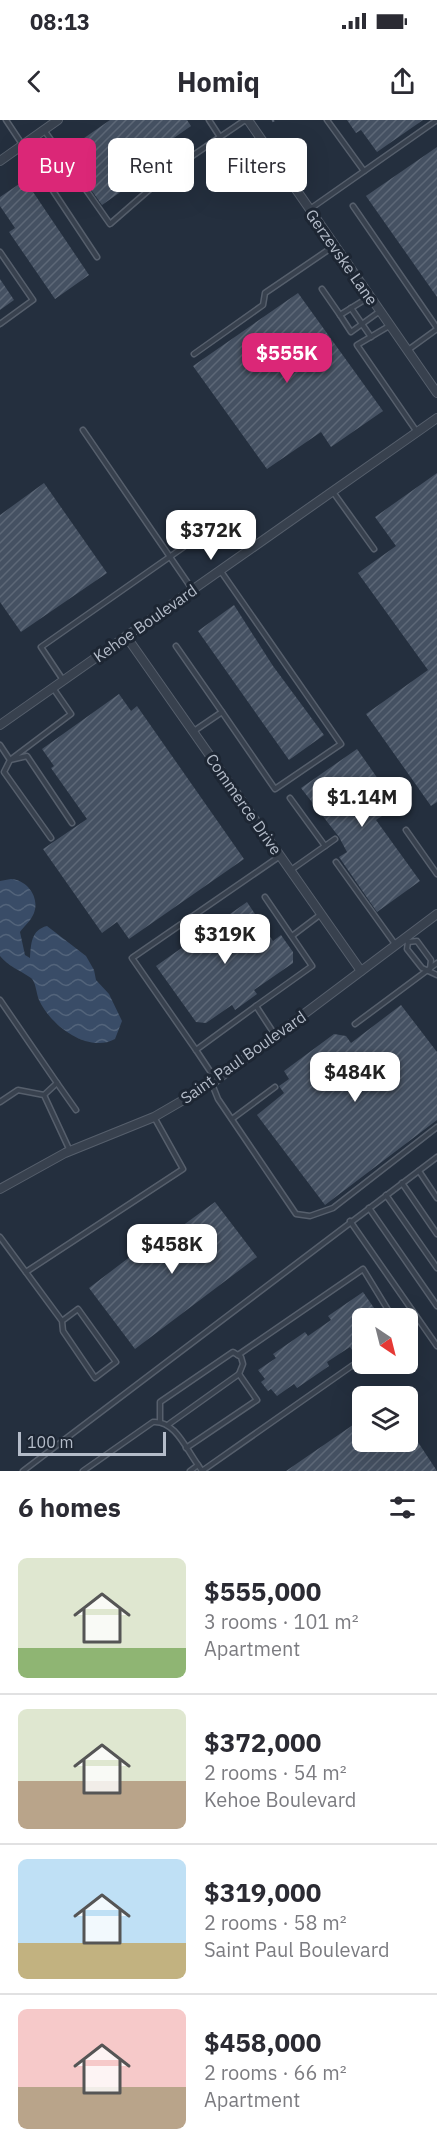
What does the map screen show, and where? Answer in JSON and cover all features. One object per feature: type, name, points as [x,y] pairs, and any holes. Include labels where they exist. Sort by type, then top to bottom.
[{"type":"street","points":[[33,138],[58,120]]},
{"type":"street","name":"Gerzevske Lane","points":[[246,120],[437,393]]},
{"type":"street","points":[[0,160],[18,148]]},
{"type":"street","name":"Kehoe Boulevard","points":[[0,725],[437,418]]},
{"type":"street","name":"Commerce Drive","points":[[126,636],[361,971]]},
{"type":"street","name":"Saint Paul Boulevard","points":[[0,1189],[70,1151],[154,1117],[214,1082],[396,945],[406,940],[437,914]]},
{"type":"lane","points":[[6,120],[18,138]]},
{"type":"lane","points":[[210,120],[220,136]]},
{"type":"lane","points":[[44,130],[111,224],[173,169],[246,120]]},
{"type":"lane","points":[[327,120],[364,171]]},
{"type":"lane","points":[[310,210],[437,120]]},
{"type":"lane","points":[[54,192],[97,257]]},
{"type":"lane","points":[[353,206],[437,328],[407,350]]},
{"type":"lane","points":[[194,354],[263,305],[265,293],[335,245]]},
{"type":"lane","points":[[0,252],[33,300],[0,324]]},
{"type":"lane","points":[[322,289],[351,332],[380,311]]},
{"type":"lane","points":[[340,315],[370,296]]},
{"type":"lane","points":[[351,308],[371,336]]},
{"type":"lane","points":[[390,325],[357,345],[417,432]]},
{"type":"lane","points":[[83,430],[192,590]]},
{"type":"lane","points":[[332,492],[374,549]]},
{"type":"lane","points":[[63,680],[41,647],[198,537]]},
{"type":"lane","points":[[176,646],[275,789],[341,744],[220,570]]},
{"type":"lane","points":[[51,838],[4,772],[10,760],[71,714],[53,688]]},
{"type":"lane","points":[[193,732],[222,712]]},
{"type":"lane","points":[[0,745],[10,760]]},
{"type":"lane","points":[[10,760],[27,756],[72,823]]},
{"type":"lane","points":[[290,798],[325,846]]},
{"type":"lane","points":[[406,830],[437,874]]},
{"type":"lane","points":[[291,870],[335,839]]},
{"type":"lane","points":[[280,856],[132,958],[196,1050],[232,1119],[296,1214],[310,1216],[333,1208],[437,1127]]},
{"type":"lane","points":[[336,862],[396,945]]},
{"type":"lane","points":[[196,1050],[312,966],[265,897]]},
{"type":"lane","points":[[292,936],[321,914]]},
{"type":"lane","points":[[430,969],[431,960],[417,941],[406,940],[407,949],[422,968],[430,969],[437,975]]},
{"type":"lane","points":[[355,1024],[437,963]]},
{"type":"lane","points":[[0,1000],[76,1110]]},
{"type":"lane","points":[[256,1006],[275,1036]]},
{"type":"lane","points":[[44,1095],[57,1083]]},
{"type":"lane","points":[[232,1119],[274,1087]]},
{"type":"lane","points":[[0,1102],[18,1090],[44,1095]]},
{"type":"lane","points":[[44,1095],[70,1151]]},
{"type":"lane","points":[[26,1272],[183,1169],[154,1117]]},
{"type":"lane","points":[[23,1471],[29,1469],[350,1221],[436,1159]]},
{"type":"lane","points":[[418,1171],[437,1197]]},
{"type":"lane","points":[[402,1183],[437,1234]]},
{"type":"lane","points":[[386,1195],[437,1268]]},
{"type":"lane","points":[[369,1207],[437,1306]]},
{"type":"lane","points":[[350,1221],[435,1339],[437,1346]]},
{"type":"lane","points":[[0,1237],[62,1321],[63,1331],[95,1378],[116,1362],[78,1309],[62,1321]]},
{"type":"lane","points":[[238,1355],[363,1269],[387,1308]]},
{"type":"lane","points":[[160,1421],[160,1402],[233,1352],[238,1355],[243,1364],[239,1374],[169,1424]]},
{"type":"lane","points":[[83,1471],[153,1422],[160,1421],[169,1424],[202,1471],[352,1366]]},
{"type":"lane","points":[[186,1448],[257,1400],[239,1374]]},
{"type":"lane","points":[[190,1471],[198,1465]]},
{"type":"water","points":[[11,879],[22,882],[34,895],[33,916],[20,932],[25,955],[30,958],[35,934],[47,926],[86,956],[94,970],[96,980],[109,994],[122,1021],[115,1039],[104,1043],[93,1043],[82,1040],[61,1027],[44,1009],[33,980],[0,956],[0,881]]},
{"type":"building","points":[[110,120],[187,120],[191,126],[174,138],[108,138],[108,192],[121,192],[102,205],[93,192],[96,192],[96,138],[84,138]]},
{"type":"building","points":[[347,120],[423,120],[377,152],[361,130],[356,133]]},
{"type":"building","points":[[437,147],[437,297],[366,196]]},
{"type":"building","points":[[18,185],[18,192],[33,192],[89,275],[55,299],[9,232],[15,228],[0,206],[0,197]]},
{"type":"building","points":[[0,279],[14,300],[0,310]]},
{"type":"building","points":[[298,293],[383,411],[331,447],[321,432],[267,469],[193,366]]},
{"type":"building","points":[[437,473],[437,802],[431,806],[366,714],[428,670],[358,573],[396,546],[375,517]]},
{"type":"building","points":[[44,483],[107,573],[21,632],[0,602],[0,515]]},
{"type":"building","points":[[234,605],[273,666],[324,735],[289,760],[198,631]]},
{"type":"building","points":[[119,694],[131,711],[137,706],[244,859],[129,939],[117,922],[102,933],[43,849],[87,819],[51,768],[54,766],[42,749]]},
{"type":"building","points":[[357,749],[397,806],[376,820],[420,881],[377,912],[339,857],[347,852],[339,837],[301,788]]},
{"type":"building","points":[[247,902],[273,941],[281,935],[293,952],[293,963],[254,990],[257,994],[235,1010],[232,1005],[206,1023],[196,1022],[156,966]]},
{"type":"building","points":[[401,1005],[437,1052],[437,1120],[325,1205],[257,1115],[284,1093],[279,1086],[289,1079],[284,1071],[334,1034],[346,1036],[351,1043]]},
{"type":"building","points":[[215,1202],[257,1257],[135,1349],[89,1288],[156,1237],[160,1242]]},
{"type":"building","points":[[363,1292],[374,1308],[352,1308],[352,1350],[350,1347],[327,1362],[329,1366],[297,1388],[294,1384],[277,1396],[271,1389],[268,1391],[261,1382],[265,1379],[258,1370],[276,1358],[273,1354],[305,1332],[308,1336],[331,1320],[328,1316]]},
{"type":"building","points":[[352,1426],[352,1452],[418,1452],[418,1442],[437,1471],[286,1471]]}]
